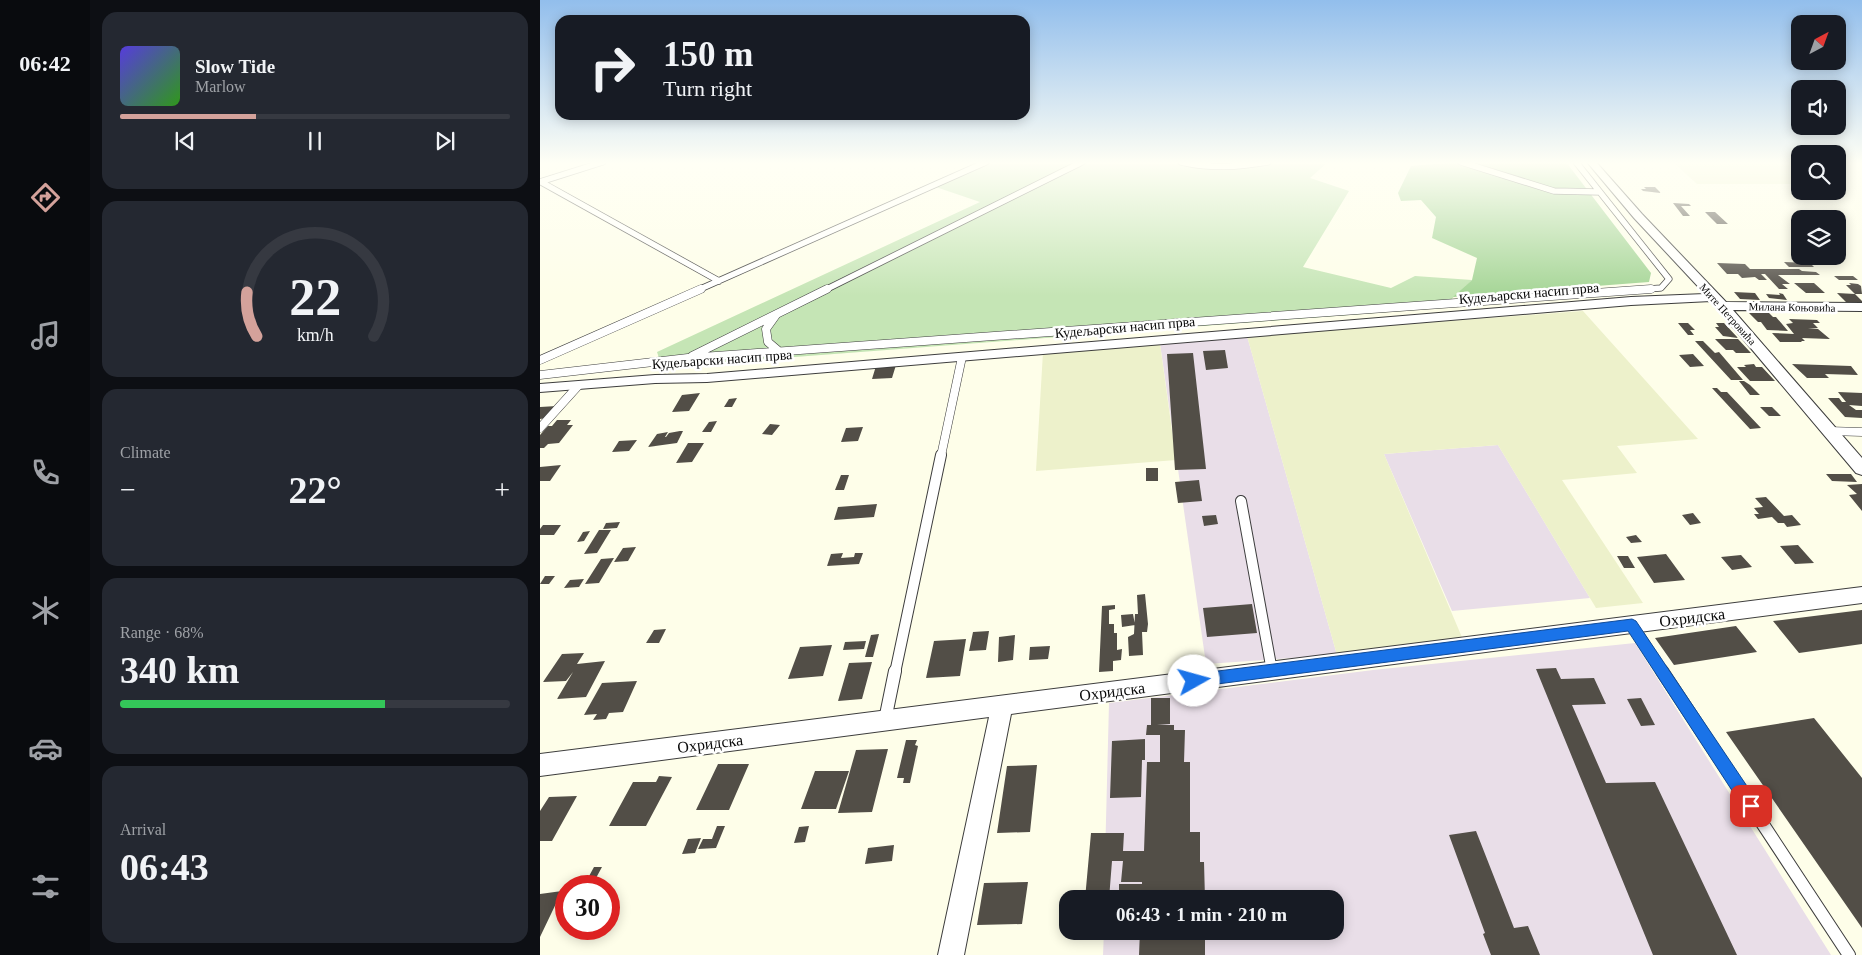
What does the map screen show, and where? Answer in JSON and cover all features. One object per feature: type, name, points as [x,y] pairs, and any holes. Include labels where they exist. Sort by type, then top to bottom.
[{"type":"street","name":"Мите Петровића","points":[[1630,207],[1718,301],[1862,470]]},
{"type":"street","name":"Кудељарски насип прва","points":[[540,388],[655,379],[707,378],[1640,300],[1718,301]]},
{"type":"street","name":"Милана Коњовића","points":[[1718,301],[1862,307]]},
{"type":"street","name":"Охридска","points":[[540,764],[1862,595]]},
{"type":"street","points":[[951,955],[1002,706]]},
{"type":"lane","points":[[585,207],[720,281]]},
{"type":"lane","points":[[540,360],[886,207]]},
{"type":"lane","points":[[688,358],[993,207]]},
{"type":"lane","points":[[540,375],[688,358],[1661,288],[1669,279],[1611,207]]},
{"type":"lane","points":[[776,315],[766,329],[768,342],[781,352]]},
{"type":"lane","points":[[885,720],[962,356]]},
{"type":"lane","points":[[540,428],[578,386]]},
{"type":"lane","points":[[1829,432],[1862,432]]},
{"type":"lane","points":[[1241,502],[1272,671]]},
{"type":"lane","points":[[1632,625],[1849,955]]},
{"type":"shaded area","points":[[1247,336],[1337,655],[1206,664],[1160,344]]},
{"type":"shaded area","points":[[1498,445],[1590,598],[1452,611],[1384,454]]},
{"type":"shaded area","points":[[1635,643],[1831,955],[1103,955],[1104,940],[1344,940],[1344,890],[1104,890],[1109,703],[1373,670]]},
{"type":"green space","points":[[970,207],[1340,207],[1303,267],[1391,288],[1415,276],[1472,280],[1442,308],[662,367],[657,352]]},
{"type":"green space","points":[[1427,207],[1600,207],[1651,273],[1649,282],[1453,297],[1472,280],[1477,258],[1432,238],[1436,217]]},
{"type":"green space","points":[[1583,311],[1698,439],[1617,446],[1637,473],[1562,480],[1643,603],[1596,608],[1498,445],[1384,454],[1464,642],[1337,655],[1247,336]]},
{"type":"green space","points":[[1160,344],[1176,460],[1036,471],[1043,352]]},
{"type":"building","points":[[1676,207],[1682,207],[1690,216],[1683,216]]},
{"type":"building","points":[[1705,212],[1715,212],[1728,224],[1717,224]]},
{"type":"building","points":[[1784,262],[1791,262],[1791,265],[1812,265],[1814,267],[1789,267]]},
{"type":"building","points":[[1717,263],[1745,264],[1750,269],[1799,269],[1816,272],[1820,275],[1778,275],[1790,284],[1782,284],[1788,289],[1779,289],[1765,274],[1761,274],[1767,280],[1759,280],[1755,277],[1742,278],[1738,274],[1727,274]]},
{"type":"building","points":[[1834,276],[1853,276],[1858,280],[1839,280]]},
{"type":"building","points":[[1794,283],[1814,283],[1825,293],[1806,293]]},
{"type":"building","points":[[1849,283],[1861,286],[1862,294],[1855,294],[1846,285],[1851,285]]},
{"type":"building","points":[[1734,292],[1755,293],[1760,300],[1740,299]]},
{"type":"building","points":[[1779,293],[1783,294],[1787,300],[1769,298],[1766,294],[1780,295]]},
{"type":"building","points":[[1837,293],[1855,294],[1862,301],[1862,305],[1846,302]]},
{"type":"building","points":[[1749,313],[1769,313],[1776,317],[1788,331],[1767,330],[1761,322],[1758,322]]},
{"type":"building","points":[[1789,319],[1817,320],[1820,323],[1813,323],[1818,328],[1808,328],[1818,329],[1830,339],[1802,338],[1805,341],[1780,342],[1772,333],[1794,334],[1786,324],[1793,323]]},
{"type":"building","points":[[1678,323],[1688,323],[1695,330],[1690,330],[1694,335],[1688,335]]},
{"type":"building","points":[[1716,323],[1724,323],[1738,338],[1723,336],[1715,327],[1719,327]]},
{"type":"building","points":[[1715,339],[1738,339],[1751,353],[1736,353],[1733,350],[1726,350]]},
{"type":"building","points":[[1695,341],[1703,341],[1715,353],[1719,352],[1743,380],[1731,380]]},
{"type":"building","points":[[1225,350],[1228,368],[1206,370],[1203,351]]},
{"type":"building","points":[[1193,353],[1206,469],[1175,470],[1167,354]]},
{"type":"building","points":[[1693,354],[1704,366],[1690,367],[1679,355]]},
{"type":"building","points":[[1754,364],[1756,367],[1762,367],[1775,381],[1750,381],[1737,367],[1746,367],[1744,365]]},
{"type":"building","points":[[1792,364],[1851,366],[1858,375],[1825,374],[1829,378],[1807,378]]},
{"type":"building","points":[[896,365],[892,378],[872,379],[876,366]]},
{"type":"building","points":[[1739,381],[1744,381],[1750,385],[1760,395],[1750,395]]},
{"type":"building","points":[[1712,388],[1717,388],[1721,392],[1727,392],[1761,428],[1750,429]]},
{"type":"building","points":[[1838,392],[1862,393],[1862,406],[1849,405],[1856,410],[1862,410],[1862,418],[1845,417],[1828,398],[1839,398],[1842,402],[1846,402]]},
{"type":"building","points":[[700,393],[689,411],[672,412],[682,395]]},
{"type":"building","points":[[737,398],[732,407],[724,407],[729,399]]},
{"type":"building","points":[[557,406],[547,418],[540,419],[540,407]]},
{"type":"building","points":[[1760,407],[1772,407],[1781,416],[1769,416]]},
{"type":"building","points":[[557,420],[571,420],[567,425],[573,425],[559,443],[548,444],[544,448],[540,448],[540,435]]},
{"type":"building","points":[[717,421],[711,432],[702,432],[709,422]]},
{"type":"building","points":[[770,424],[780,425],[772,435],[762,434]]},
{"type":"building","points":[[863,427],[858,441],[841,442],[846,428]]},
{"type":"building","points":[[683,431],[677,443],[648,447],[657,434],[668,432],[666,437],[669,433]]},
{"type":"building","points":[[637,440],[629,451],[612,452],[619,441]]},
{"type":"building","points":[[688,443],[704,443],[692,462],[676,463]]},
{"type":"building","points":[[561,465],[550,481],[540,481],[540,467]]},
{"type":"building","points":[[1146,468],[1158,468],[1158,481],[1146,481]]},
{"type":"building","points":[[1826,474],[1851,474],[1857,482],[1832,481]]},
{"type":"building","points":[[841,475],[849,475],[844,490],[835,490]]},
{"type":"building","points":[[1199,480],[1202,501],[1178,503],[1175,482]]},
{"type":"building","points":[[1862,484],[1862,511],[1849,495],[1857,494],[1847,485]]},
{"type":"building","points":[[1766,497],[1784,516],[1792,515],[1801,525],[1787,527],[1784,523],[1778,523],[1772,517],[1758,519],[1754,514],[1759,514],[1754,508],[1763,507],[1755,498]]},
{"type":"building","points":[[877,504],[874,517],[834,520],[838,507]]},
{"type":"building","points":[[1693,513],[1701,523],[1690,525],[1682,515]]},
{"type":"building","points":[[1216,515],[1218,524],[1204,526],[1202,516]]},
{"type":"building","points":[[620,522],[617,528],[603,529],[606,523]]},
{"type":"building","points":[[543,525],[561,525],[554,535],[540,535],[540,529]]},
{"type":"building","points":[[599,530],[611,530],[597,553],[584,554]]},
{"type":"building","points":[[590,531],[584,541],[577,542],[583,532]]},
{"type":"building","points":[[1636,535],[1642,542],[1631,543],[1626,537]]},
{"type":"building","points":[[1798,545],[1814,563],[1795,564],[1780,546]]},
{"type":"building","points":[[636,547],[628,561],[614,562],[623,548]]},
{"type":"building","points":[[843,553],[841,558],[854,557],[855,553],[863,553],[859,564],[827,566],[831,554]]},
{"type":"building","points":[[1666,554],[1685,580],[1654,583],[1637,557]]},
{"type":"building","points":[[1741,555],[1752,567],[1732,570],[1721,557]]},
{"type":"building","points":[[1617,556],[1628,556],[1635,568],[1624,568]]},
{"type":"building","points":[[614,558],[599,583],[585,584],[601,559]]},
{"type":"building","points":[[545,576],[555,576],[549,584],[540,584]]},
{"type":"building","points":[[584,579],[579,587],[564,588],[570,580]]},
{"type":"building","points":[[1145,594],[1148,624],[1147,632],[1142,632],[1143,655],[1129,656],[1128,637],[1134,634],[1135,614],[1138,614],[1137,595]]},
{"type":"building","points":[[1252,604],[1257,633],[1207,637],[1203,608]]},
{"type":"building","points":[[1115,605],[1115,609],[1109,610],[1109,624],[1114,624],[1114,633],[1117,633],[1117,650],[1122,649],[1121,660],[1113,661],[1113,671],[1099,672],[1102,606]]},
{"type":"building","points":[[1862,610],[1862,644],[1799,653],[1773,621]]},
{"type":"building","points":[[1133,614],[1135,625],[1122,627],[1121,615]]},
{"type":"building","points":[[1736,626],[1757,652],[1674,665],[1655,638]]},
{"type":"building","points":[[666,629],[659,643],[646,643],[654,630]]},
{"type":"building","points":[[989,631],[986,650],[969,651],[973,632]]},
{"type":"building","points":[[879,634],[873,657],[865,657],[871,635]]},
{"type":"building","points":[[1015,635],[1013,660],[998,662],[999,637]]},
{"type":"building","points":[[966,639],[960,676],[926,678],[934,641]]},
{"type":"building","points":[[866,641],[864,649],[843,650],[845,642]]},
{"type":"building","points":[[832,645],[823,676],[788,679],[800,647]]},
{"type":"building","points":[[1050,646],[1048,659],[1029,660],[1030,647]]},
{"type":"building","points":[[584,653],[577,664],[605,661],[586,697],[557,699],[573,672],[566,681],[543,682],[562,654]]},
{"type":"building","points":[[872,662],[862,699],[838,701],[849,663]]},
{"type":"building","points":[[1556,668],[1561,679],[1594,678],[1606,704],[1572,705],[1606,783],[1655,782],[1737,955],[1653,955],[1536,669]]},
{"type":"building","points":[[637,681],[623,712],[609,713],[606,719],[593,720],[597,714],[584,715],[602,683]]},
{"type":"building","points":[[1151,698],[1170,698],[1170,724],[1157,725],[1174,725],[1174,730],[1185,730],[1184,762],[1190,762],[1190,832],[1200,832],[1200,862],[1204,862],[1205,890],[1119,890],[1119,884],[1142,884],[1142,882],[1121,882],[1123,861],[1112,861],[1110,890],[1086,890],[1091,833],[1124,833],[1123,851],[1144,851],[1147,762],[1160,762],[1160,735],[1146,735],[1147,725],[1151,725]]},
{"type":"building","points":[[1641,698],[1655,725],[1641,726],[1627,699]]},
{"type":"building","points":[[1814,718],[1862,778],[1862,928],[1726,732]]},
{"type":"building","points":[[1145,739],[1145,760],[1142,760],[1141,797],[1110,798],[1112,741]]},
{"type":"building","points":[[906,740],[917,740],[915,745],[918,746],[910,783],[903,783],[904,778],[897,778]]},
{"type":"building","points":[[888,749],[872,812],[838,813],[856,750]]},
{"type":"building","points":[[718,764],[749,764],[729,810],[696,810]]},
{"type":"building","points":[[1037,765],[1030,832],[997,833],[1007,766]]},
{"type":"building","points":[[815,771],[849,771],[836,809],[801,809]]},
{"type":"building","points":[[659,776],[672,777],[646,826],[609,826],[633,782],[656,782]]},
{"type":"building","points":[[577,796],[552,841],[540,841],[540,811],[549,797]]},
{"type":"building","points":[[717,826],[725,826],[716,848],[698,849],[703,839],[712,839]]},
{"type":"building","points":[[809,826],[805,842],[794,843],[799,827]]},
{"type":"building","points":[[1476,831],[1514,928],[1528,926],[1540,955],[1491,955],[1483,934],[1485,933],[1449,835]]},
{"type":"building","points":[[701,838],[695,853],[682,854],[688,839]]},
{"type":"building","points":[[894,845],[892,861],[865,864],[868,848]]},
{"type":"building","points":[[594,867],[602,867],[598,875],[590,875]]},
{"type":"building","points":[[1028,882],[1022,924],[977,925],[984,883]]},
{"type":"building","points":[[555,892],[555,906],[540,937],[540,894]]},
{"type":"building","points":[[1140,940],[1205,940],[1205,955],[1139,955]]},
{"type":"route","points":[[1194,681],[1632,625],[1751,806]]}]
